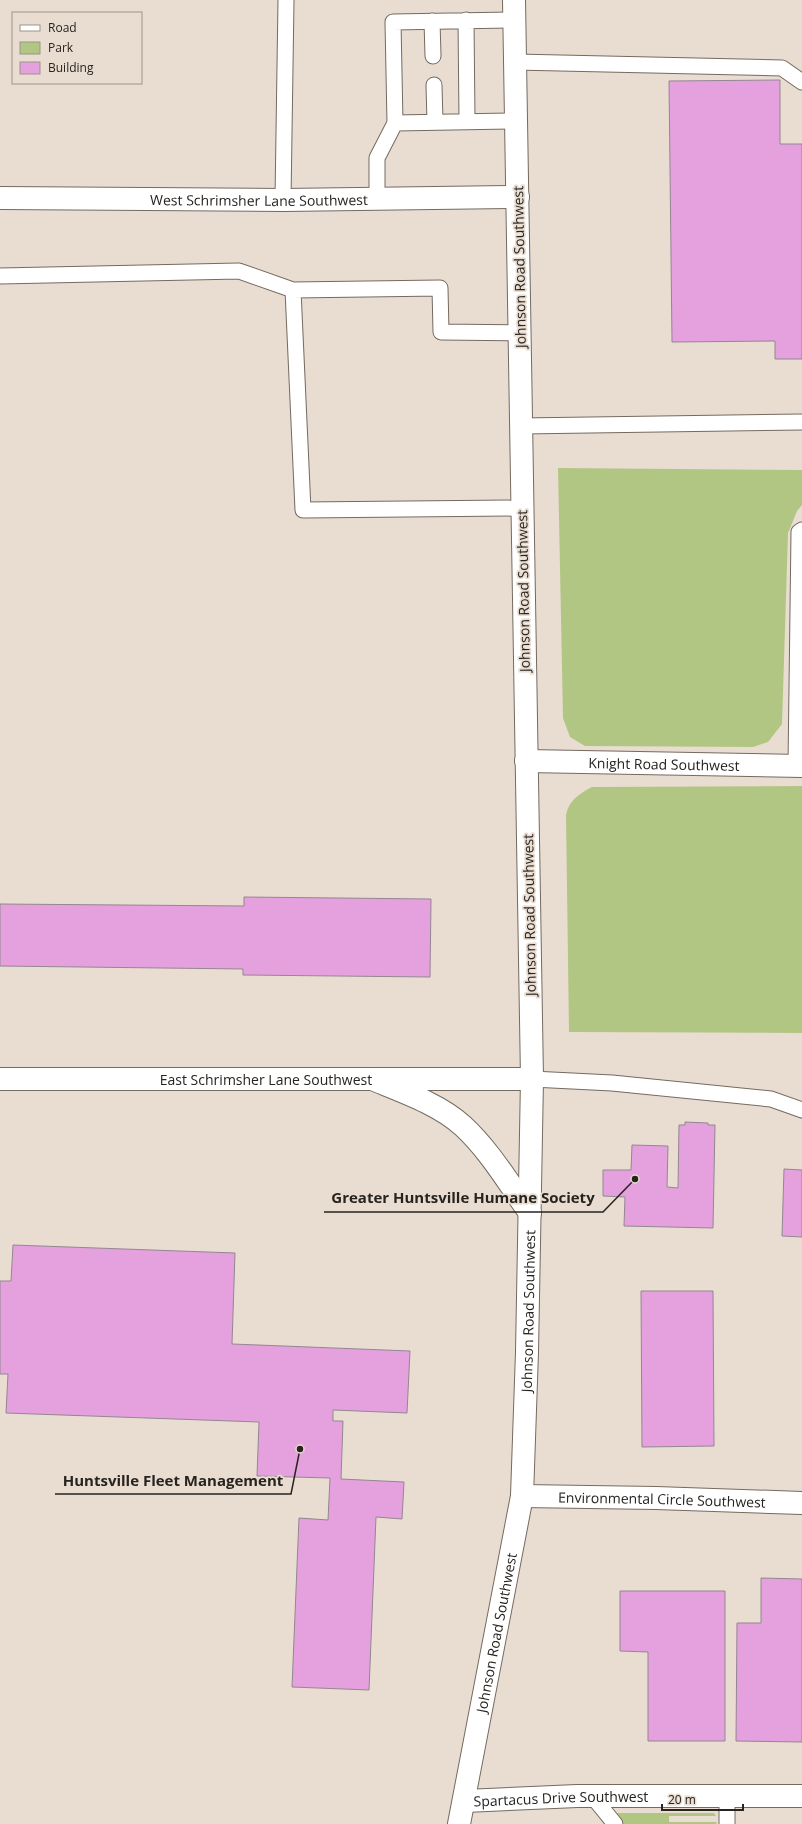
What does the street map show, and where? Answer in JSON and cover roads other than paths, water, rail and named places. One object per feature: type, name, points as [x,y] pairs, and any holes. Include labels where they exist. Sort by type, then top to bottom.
[{"type":"street","name":"Johnson Road Southwest","points":[[459,1824],[465,1801],[522,1496],[530,1213],[532,1079],[514,10]]},
{"type":"street","name":"West Schrimsher Lane Southwest","points":[[0,198],[283,200],[518,197]]},
{"type":"street","name":"Knight Road Southwest","points":[[526,761],[799,766]]},
{"type":"street","name":"East Schrimsher Lane Southwest","points":[[0,1079],[532,1079]]},
{"type":"street","points":[[372,1079],[423,1100],[462,1125],[488,1154],[530,1213]]},
{"type":"street","name":"Environmental Circle Southwest","points":[[522,1496],[664,1498],[802,1503]]},
{"type":"street","name":"Spartacus Drive Southwest","points":[[465,1801],[593,1797],[802,1796]]},
{"type":"lane","points":[[283,200],[286,0]]},
{"type":"lane","points":[[377,199],[377,158],[395,123],[393,22],[466,20],[514,10]]},
{"type":"lane","points":[[466,20],[467,121]]},
{"type":"lane","points":[[432,21],[433,56]]},
{"type":"lane","points":[[515,62],[782,68],[802,82]]},
{"type":"lane","points":[[434,86],[435,122]]},
{"type":"lane","points":[[395,123],[516,121]]},
{"type":"lane","points":[[0,276],[239,271],[293,290],[440,288],[441,332],[520,333]]},
{"type":"lane","points":[[293,290],[303,510],[522,508]]},
{"type":"lane","points":[[521,426],[802,422]]},
{"type":"lane","points":[[799,766],[798,587],[799,532],[802,530]]},
{"type":"lane","points":[[532,1079],[612,1083],[771,1099],[802,1110]]},
{"type":"lane","points":[[727,1796],[727,1824]]},
{"type":"lane","points":[[593,1797],[615,1824]]},
{"type":"place","name":"Greater Huntsville Humane Society","points":[[635,1179]]},
{"type":"place","name":"Huntsville Fleet Management","points":[[300,1449]]}]
